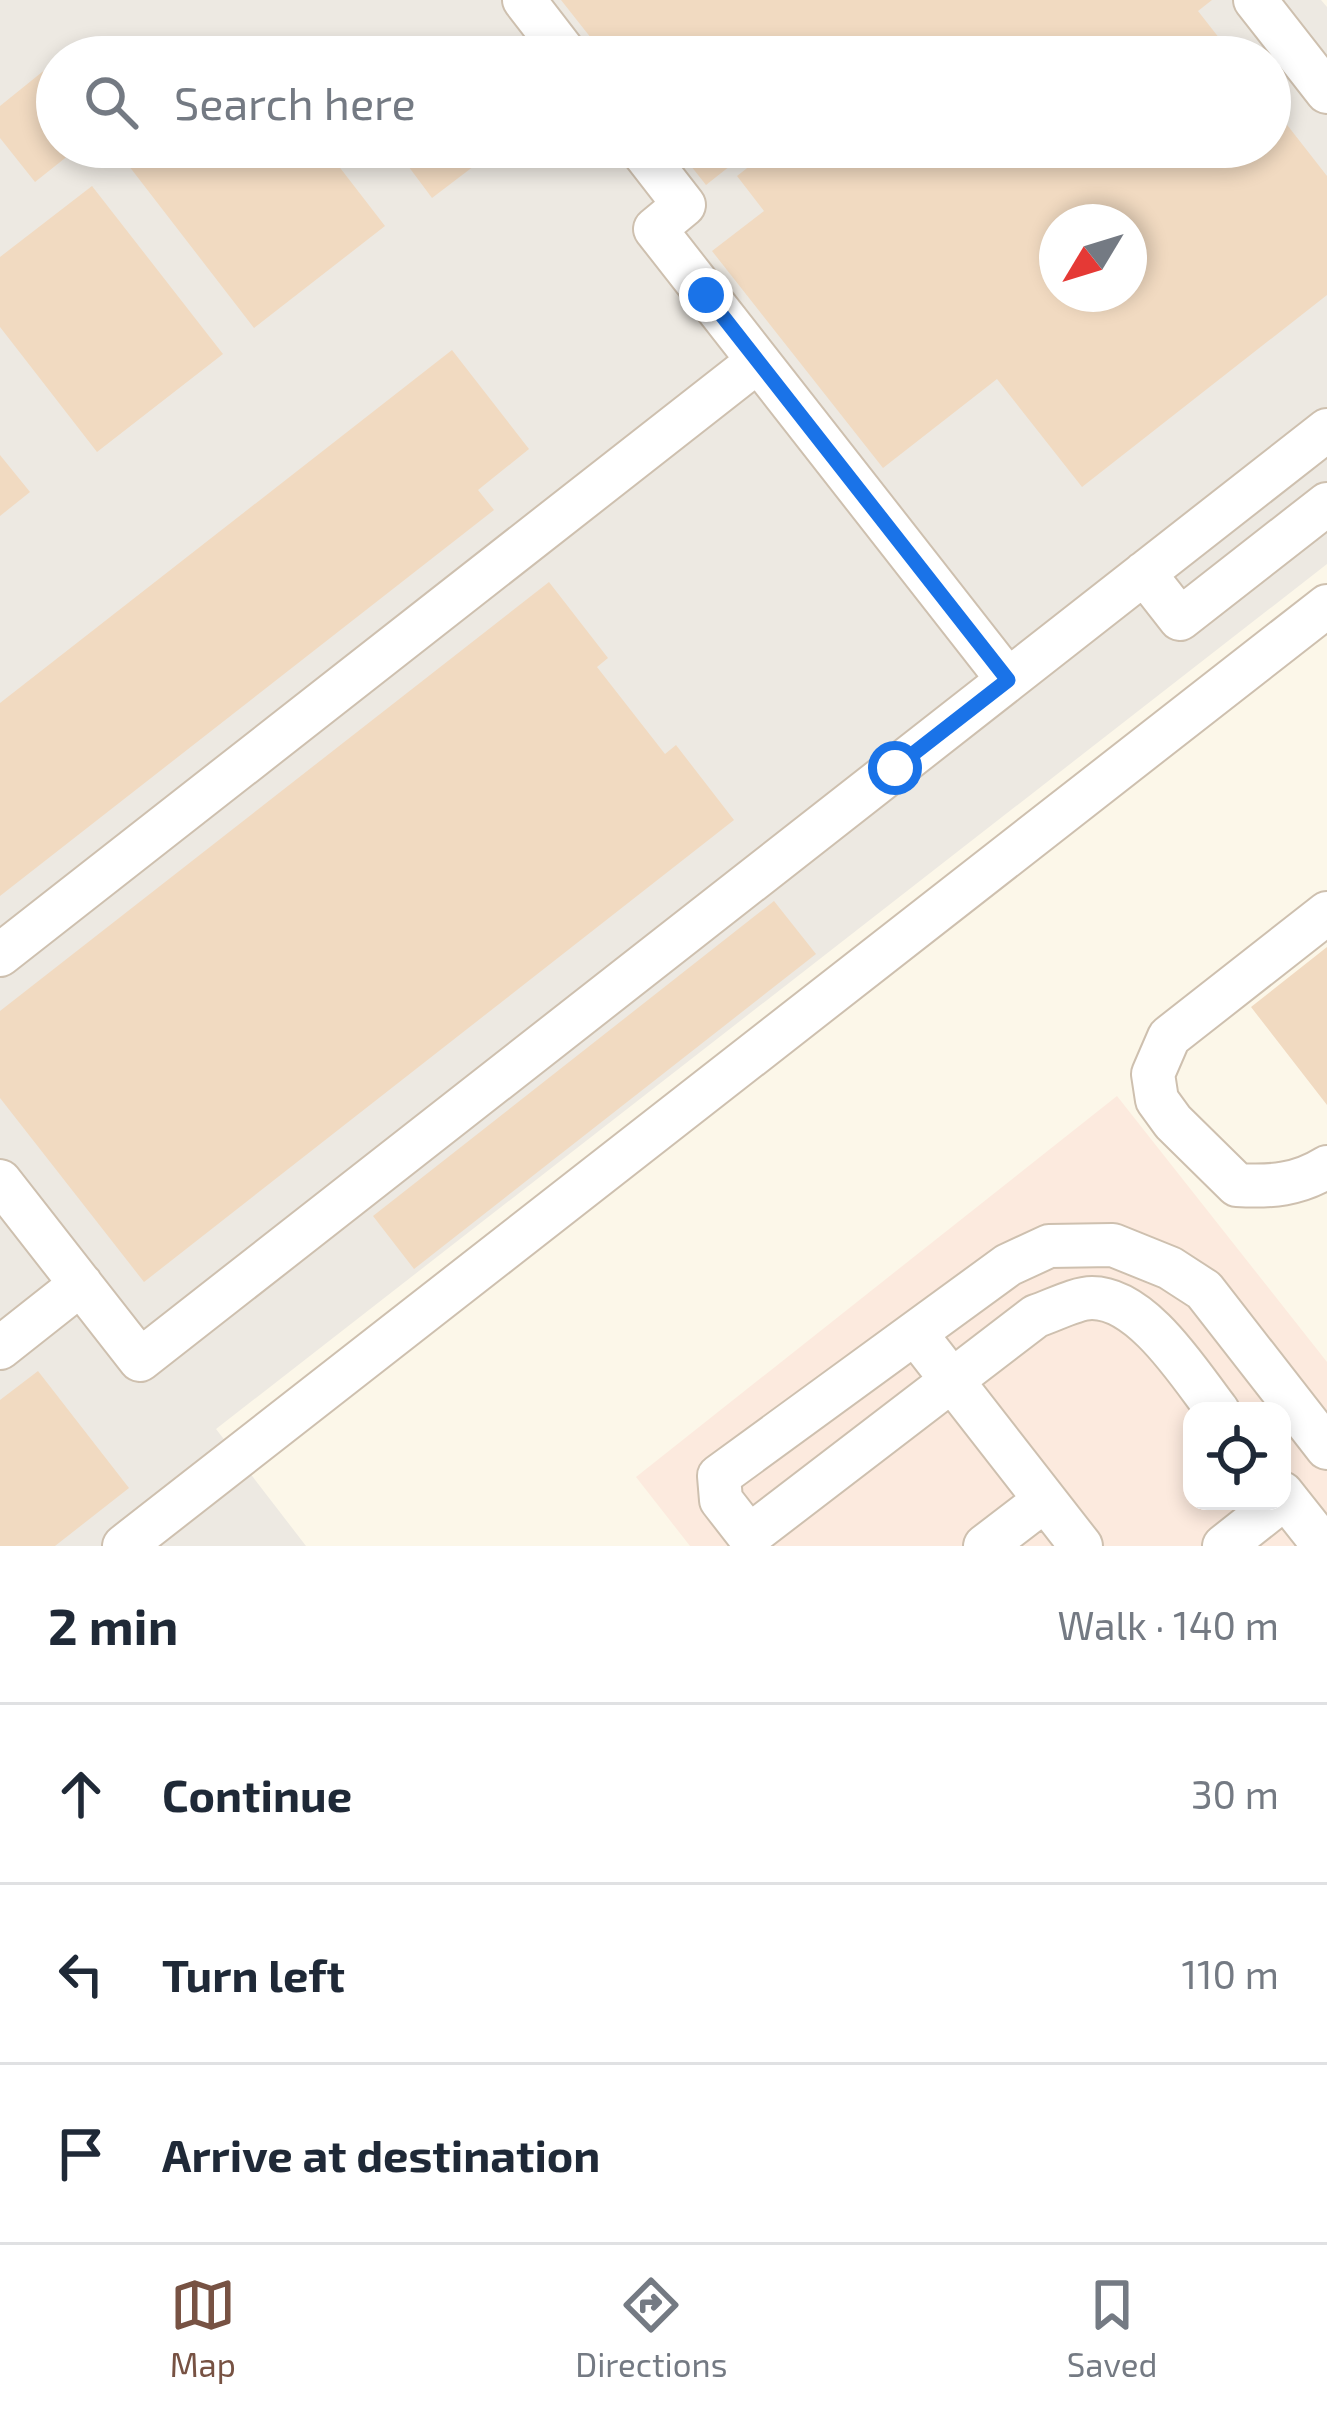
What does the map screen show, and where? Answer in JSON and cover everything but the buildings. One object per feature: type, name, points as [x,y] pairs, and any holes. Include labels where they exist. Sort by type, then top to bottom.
[{"type":"lane","points":[[524,0],[552,36]]},
{"type":"lane","points":[[1255,0],[1283,36]]},
{"type":"lane","points":[[1291,46],[1327,92]]},
{"type":"lane","points":[[655,168],[684,206],[655,229],[1008,680]]},
{"type":"lane","points":[[0,955],[758,361]]},
{"type":"lane","points":[[0,1181],[140,1360],[1327,430]]},
{"type":"lane","points":[[1144,573],[1180,619],[1327,504]]},
{"type":"lane","points":[[124,1546],[1327,606]]},
{"type":"lane","points":[[1327,913],[1168,1037],[1154,1074],[1157,1100],[1173,1122],[1237,1185],[1268,1187],[1305,1181],[1327,1167]]},
{"type":"lane","points":[[1211,1402],[1152,1327],[1126,1310],[1091,1298],[1036,1316],[753,1541],[721,1500],[719,1476],[1008,1265],[1049,1246],[1113,1245],[1170,1268],[1204,1290],[1327,1448]]},
{"type":"lane","points":[[0,1348],[81,1284]]},
{"type":"lane","points":[[915,1333],[1081,1546]]},
{"type":"lane","points":[[1291,1491],[1327,1465]]},
{"type":"lane","points":[[985,1546],[1045,1500]]},
{"type":"lane","points":[[1291,1508],[1324,1546]]},
{"type":"lane","points":[[1224,1546],[1268,1510]]},
{"type":"shaded area","points":[[0,0],[1321,0],[1327,7],[1327,564],[216,1429],[306,1546],[0,1546]]},
{"type":"shaded area","points":[[1117,1096],[1327,1362],[1327,1546],[690,1546],[636,1477]]},
{"type":"route","points":[[706,295],[1008,680],[895,768]]}]
